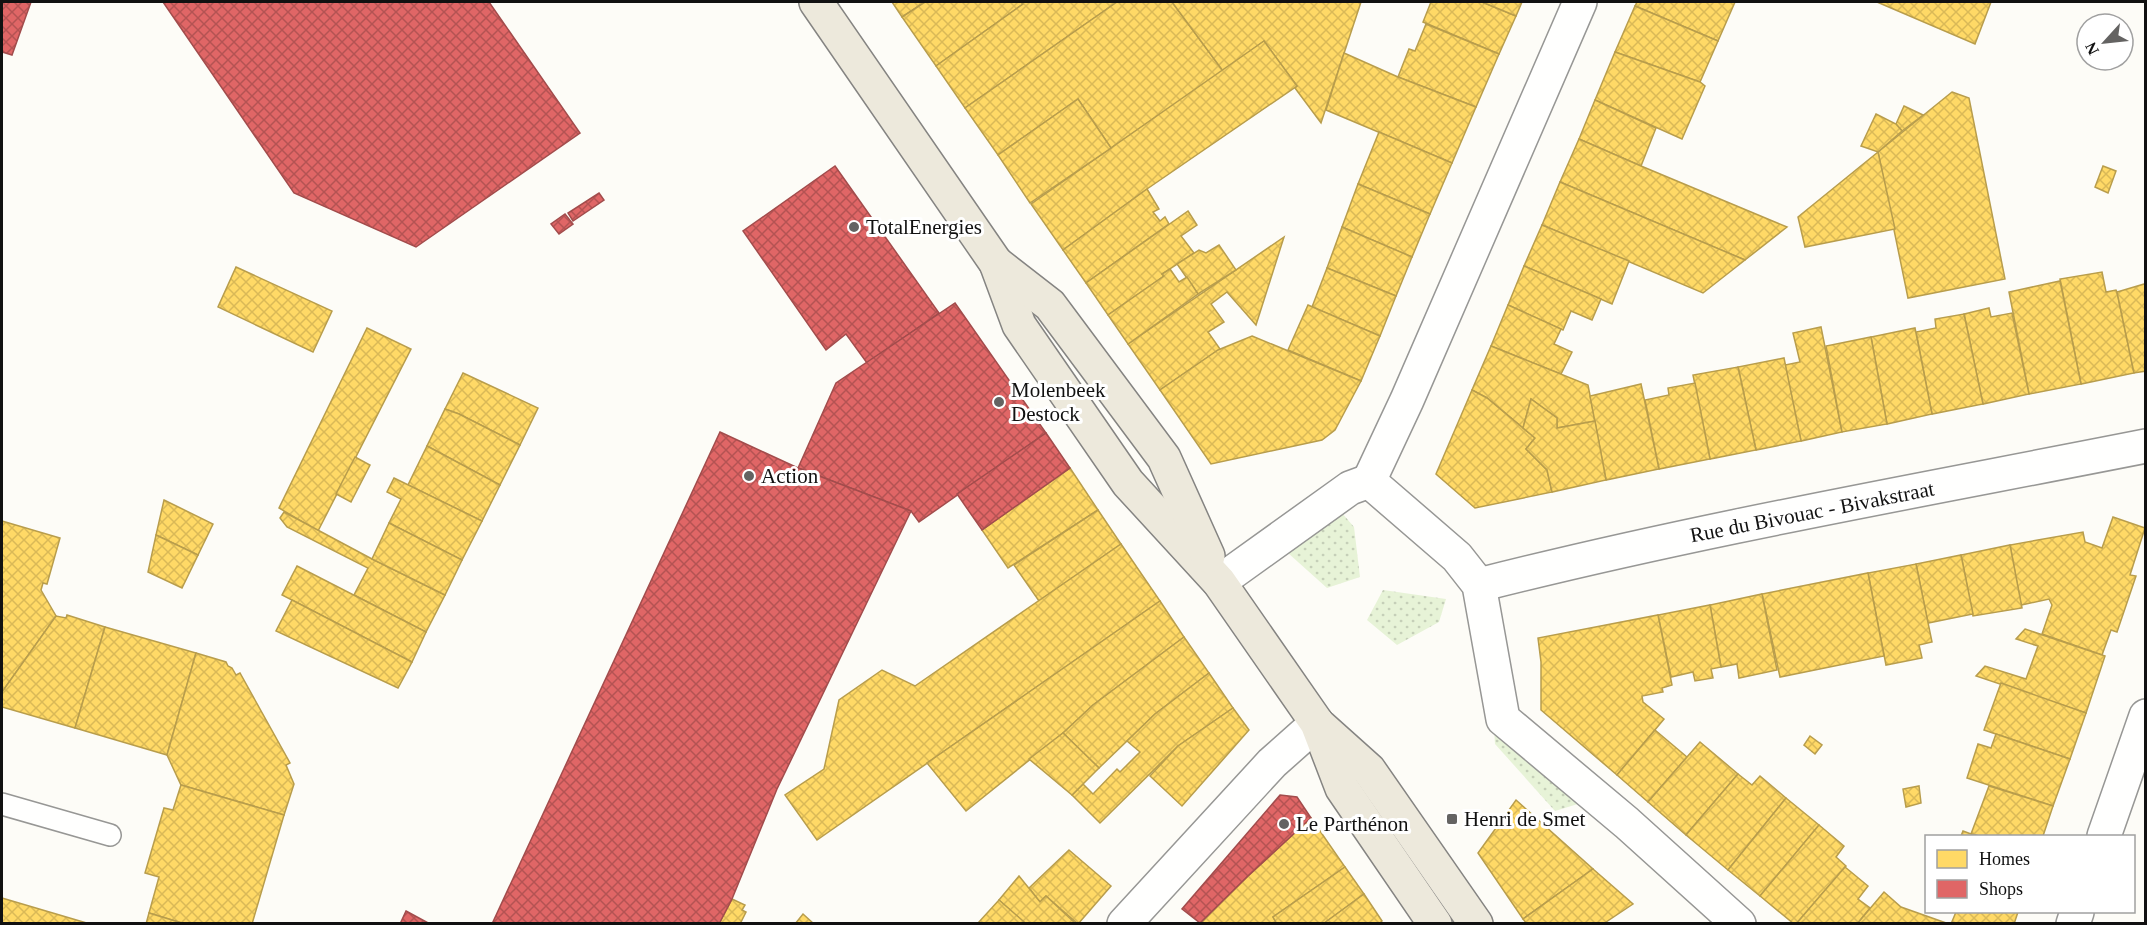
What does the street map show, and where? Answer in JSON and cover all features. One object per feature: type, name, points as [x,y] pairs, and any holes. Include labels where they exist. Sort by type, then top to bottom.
[{"type":"main road","points":[[816,2],[996,263],[1019,325],[1128,483],[1219,582],[1317,723],[1369,770],[1476,924]]},
{"type":"main road","points":[[996,263],[1050,304],[1164,458],[1219,582]]},
{"type":"main road","points":[[1317,723],[1342,788],[1435,924]]},
{"type":"street","points":[[1219,582],[1350,488],[1369,481],[1407,400],[1580,2]]},
{"type":"street","name":"Rue du Bivouac - Bivakstraat","points":[[1479,585],[1554,566],[1805,513],[2145,446]]},
{"type":"street","points":[[1369,481],[1457,557],[1479,585],[1503,719],[1627,823],[1739,924]]},
{"type":"street","points":[[2104,835],[2145,716]]},
{"type":"street","points":[[1128,919],[1272,764],[1317,723]]},
{"type":"lane","points":[[2,804],[110,835]]},
{"type":"green space","points":[[1342,513],[1354,527],[1360,577],[1327,588],[1288,553]]},
{"type":"green space","points":[[1383,590],[1446,599],[1439,622],[1397,645],[1367,620]]},
{"type":"green space","points":[[1494,729],[1581,803],[1555,811],[1495,744]]},
{"type":"building: Homes","points":[[892,2],[925,2],[902,17]]},
{"type":"building: Homes","points":[[925,2],[1021,2],[1023,4],[936,66],[902,17]]},
{"type":"building: Homes","points":[[1021,2],[1117,2],[965,108],[936,66],[1023,4]]},
{"type":"building: Homes","points":[[1117,2],[1172,2],[1223,71],[1111,148],[1078,99],[998,155],[965,108]]},
{"type":"building: Homes","points":[[1172,2],[1361,2],[1321,123],[1264,41],[1223,71]]},
{"type":"building: Homes","points":[[1431,2],[1482,2],[1516,16],[1499,54],[1423,22]]},
{"type":"building: Homes","points":[[1482,2],[1522,2],[1516,16]]},
{"type":"building: Homes","points":[[1637,2],[1735,2],[1718,41],[1635,6]]},
{"type":"building: Homes","points":[[1877,2],[1991,2],[1975,44]]},
{"type":"building: Homes","points":[[1635,6],[1718,41],[1700,82],[1615,52]]},
{"type":"building: Homes","points":[[1426,24],[1499,54],[1476,107],[1398,77],[1409,49],[1415,51]]},
{"type":"building: Homes","points":[[1264,41],[1297,86],[1063,250],[1031,204]]},
{"type":"building: Homes","points":[[1615,52],[1700,82],[1705,86],[1682,139],[1595,100]]},
{"type":"building: Homes","points":[[1344,53],[1476,107],[1452,163],[1326,110]]},
{"type":"building: Homes","points":[[1952,92],[1969,98],[2005,279],[1908,298],[1878,152]]},
{"type":"building: Homes","points":[[1078,99],[1111,148],[1030,203],[998,155]]},
{"type":"building: Homes","points":[[1595,100],[1656,128],[1641,166],[1579,139]]},
{"type":"building: Homes","points":[[1904,106],[1923,115],[1902,131],[1896,124]]},
{"type":"building: Homes","points":[[1876,114],[1896,124],[1902,131],[1878,152],[1861,146]]},
{"type":"building: Homes","points":[[1379,132],[1452,163],[1430,214],[1358,184]]},
{"type":"building: Homes","points":[[1579,139],[1787,227],[1745,260],[1560,182]]},
{"type":"building: Homes","points":[[1878,152],[1895,229],[1805,247],[1798,217]]},
{"type":"building: Homes","points":[[2103,166],[2116,171],[2108,193],[2095,187]]},
{"type":"building: Homes","points":[[1560,182],[1745,260],[1703,293],[1542,225]]},
{"type":"building: Homes","points":[[1358,184],[1430,214],[1412,257],[1342,227]]},
{"type":"building: Homes","points":[[1147,189],[1159,209],[1153,212],[1160,221],[1165,217],[1169,224],[1086,283],[1063,250]]},
{"type":"building: Homes","points":[[1188,211],[1197,225],[1181,236],[1194,253],[1108,315],[1086,283]]},
{"type":"building: Homes","points":[[1542,225],[1629,261],[1612,304],[1524,266]]},
{"type":"building: Homes","points":[[1342,227],[1412,257],[1396,296],[1327,268]]},
{"type":"building: Homes","points":[[1284,237],[1256,325],[1227,292],[1211,304],[1224,322],[1208,332],[1220,349],[1160,390],[1128,344]]},
{"type":"building: Homes","points":[[1219,245],[1236,270],[1198,294],[1177,264],[1199,250],[1206,253]]},
{"type":"building: Homes","points":[[1524,266],[1601,299],[1592,320],[1571,311],[1563,330],[1508,305]]},
{"type":"building: Homes","points":[[236,267],[332,311],[313,352],[218,307]]},
{"type":"building: Homes","points":[[1327,268],[1396,296],[1380,336],[1312,307]]},
{"type":"building: Homes","points":[[1170,269],[1179,282],[1187,277],[1198,294],[1128,344],[1108,315],[1164,276],[1162,274]]},
{"type":"building: Homes","points":[[2102,272],[2106,292],[2116,290],[2117,292],[2134,373],[2081,384],[2060,279]]},
{"type":"building: Homes","points":[[2060,281],[2081,384],[2029,394],[2009,292]]},
{"type":"building: Homes","points":[[2146,282],[2146,371],[2134,373],[2117,292]]},
{"type":"building: Homes","points":[[1308,305],[1380,336],[1361,381],[1288,350]]},
{"type":"building: Homes","points":[[1508,305],[1561,329],[1554,344],[1572,352],[1561,374],[1491,346]]},
{"type":"building: Homes","points":[[1989,308],[1991,317],[2012,313],[2029,394],[1983,404],[1964,314]]},
{"type":"building: Homes","points":[[1964,314],[1983,404],[1932,414],[1916,332],[1936,328],[1935,319]]},
{"type":"building: Homes","points":[[1821,327],[1842,432],[1801,441],[1785,365],[1800,362],[1793,333]]},
{"type":"building: Homes","points":[[367,328],[411,349],[318,531],[279,508]]},
{"type":"building: Homes","points":[[1915,328],[1932,414],[1887,424],[1871,337]]},
{"type":"building: Homes","points":[[1252,336],[1361,381],[1335,430],[1322,440],[1211,464],[1160,390],[1218,350]]},
{"type":"building: Homes","points":[[1871,337],[1887,424],[1842,432],[1826,346]]},
{"type":"building: Homes","points":[[1491,346],[1588,385],[1595,421],[1557,428],[1557,418],[1531,399],[1523,428],[1487,398],[1472,390]]},
{"type":"building: Homes","points":[[1784,358],[1801,441],[1756,450],[1738,367]]},
{"type":"building: Homes","points":[[1738,367],[1756,450],[1710,459],[1693,375]]},
{"type":"building: Homes","points":[[463,373],[538,408],[520,445],[445,409]]},
{"type":"building: Homes","points":[[1695,383],[1710,459],[1659,469],[1645,400],[1669,395],[1668,388]]},
{"type":"building: Homes","points":[[1641,384],[1659,469],[1606,480],[1590,396]]},
{"type":"building: Homes","points":[[1472,390],[1487,398],[1535,438],[1526,449],[1547,470],[1552,492],[1475,508],[1436,474]]},
{"type":"building: Homes","points":[[1531,399],[1557,418],[1557,428],[1595,421],[1606,480],[1552,492],[1547,470],[1526,449],[1535,438],[1523,428]]},
{"type":"building: Homes","points":[[445,409],[520,445],[500,485],[427,446]]},
{"type":"building: Homes","points":[[427,446],[500,485],[482,521],[408,485]]},
{"type":"building: Homes","points":[[355,457],[370,465],[351,502],[336,494]]},
{"type":"building: Homes","points":[[1070,468],[1098,510],[1008,568],[982,530]]},
{"type":"building: Homes","points":[[394,478],[482,521],[462,560],[389,523],[401,499],[387,492]]},
{"type":"building: Homes","points":[[164,500],[213,524],[198,555],[156,535]]},
{"type":"building: Homes","points":[[1098,510],[1121,544],[1039,601],[1014,565]]},
{"type":"building: Homes","points":[[284,512],[445,595],[426,632],[354,595],[368,568],[287,527],[280,518]]},
{"type":"building: Homes","points":[[2113,517],[2145,528],[2130,575],[2136,576],[2117,632],[2111,630],[2102,655],[2042,634],[2052,605],[2049,599],[2021,605],[2010,545],[2083,532],[2085,542],[2102,548]]},
{"type":"building: Homes","points":[[2,521],[60,538],[47,584],[43,583],[41,590],[56,616],[2,692]]},
{"type":"building: Homes","points":[[389,523],[462,560],[445,595],[372,559]]},
{"type":"building: Homes","points":[[156,535],[198,555],[182,588],[148,572]]},
{"type":"building: Homes","points":[[1121,544],[1160,601],[817,840],[785,795],[824,769],[839,700],[882,670],[915,686]]},
{"type":"building: Homes","points":[[2010,545],[2022,608],[1973,616],[1961,555]]},
{"type":"building: Homes","points":[[1961,555],[1973,614],[1928,623],[1916,564]]},
{"type":"building: Homes","points":[[1916,564],[1932,642],[1919,645],[1922,658],[1886,665],[1868,573]]},
{"type":"building: Homes","points":[[297,566],[426,632],[412,662],[282,595]]},
{"type":"building: Homes","points":[[1868,573],[1884,656],[1780,677],[1762,594]]},
{"type":"building: Homes","points":[[1762,594],[1777,670],[1739,678],[1737,664],[1721,667],[1710,605]]},
{"type":"building: Homes","points":[[292,600],[412,662],[398,688],[276,631]]},
{"type":"building: Homes","points":[[1160,601],[1184,637],[1093,705],[1063,733],[966,811],[927,763]]},
{"type":"building: Homes","points":[[1710,605],[1721,667],[1711,669],[1713,678],[1695,681],[1693,672],[1671,677],[1658,615]]},
{"type":"building: Homes","points":[[67,615],[105,627],[75,728],[2,707],[2,692],[56,616],[66,618]]},
{"type":"building: Homes","points":[[1658,615],[1672,685],[1662,688],[1663,692],[1642,696],[1643,702],[1664,719],[1617,775],[1541,710],[1541,662],[1538,638]]},
{"type":"building: Homes","points":[[105,627],[196,653],[167,755],[75,728]]},
{"type":"building: Homes","points":[[2025,629],[2105,656],[2086,713],[1976,676],[1985,666],[2026,679],[2038,646],[2016,639]]},
{"type":"building: Homes","points":[[1184,637],[1209,673],[1155,714],[1099,768],[1063,733],[1093,705]]},
{"type":"building: Homes","points":[[196,653],[226,662],[236,675],[240,673],[290,763],[286,765],[294,784],[284,815],[181,785],[167,755]]},
{"type":"building: Homes","points":[[1209,673],[1233,708],[1178,746],[1100,823],[1072,795],[1083,784],[1093,794],[1117,769],[1120,772],[1140,752],[1127,741],[1155,714]]},
{"type":"building: Homes","points":[[2001,683],[2086,713],[2070,759],[1984,730]]},
{"type":"building: Homes","points":[[1233,708],[1249,730],[1182,806],[1150,776],[1178,746]]},
{"type":"building: Homes","points":[[1655,730],[1687,757],[1648,802],[1617,775]]},
{"type":"building: Homes","points":[[1063,733],[1099,768],[1072,795],[1029,759]]},
{"type":"building: Homes","points":[[1996,734],[2070,759],[2053,806],[1967,778],[1978,744],[1991,748]]},
{"type":"building: Homes","points":[[1810,736],[1822,745],[1815,754],[1804,745]]},
{"type":"building: Homes","points":[[1700,742],[1738,774],[1686,835],[1648,802]]},
{"type":"building: Homes","points":[[1738,774],[1752,785],[1760,776],[1786,798],[1728,870],[1686,835]]},
{"type":"building: Homes","points":[[181,785],[284,815],[252,924],[185,924],[149,913],[159,877],[145,873],[164,808],[173,810]]},
{"type":"building: Homes","points":[[1919,786],[1921,803],[1906,807],[1903,789]]},
{"type":"building: Homes","points":[[1989,786],[2053,806],[2043,835],[1971,834]]},
{"type":"building: Homes","points":[[1786,798],[1819,825],[1760,896],[1728,870]]},
{"type":"building: Homes","points":[[1516,800],[1593,869],[1523,919],[1478,853]]},
{"type":"building: Homes","points":[[1311,818],[1345,867],[1273,917],[1277,924],[1200,924],[1248,876]]},
{"type":"building: Homes","points":[[1819,825],[1844,846],[1836,857],[1846,866],[1794,924],[1760,896]]},
{"type":"building: Homes","points":[[1963,831],[1975,835],[1961,835]]},
{"type":"building: Homes","points":[[1069,850],[1111,886],[1078,924],[1046,896],[1040,902],[1029,888]]},
{"type":"building: Homes","points":[[1345,867],[1364,894],[1323,924],[1277,924],[1273,917]]},
{"type":"building: Homes","points":[[1845,867],[1868,886],[1858,899],[1870,908],[1857,924],[1796,924]]},
{"type":"building: Homes","points":[[1593,869],[1633,904],[1603,924],[1527,924],[1523,919]]},
{"type":"building: Homes","points":[[1019,876],[1040,902],[1046,896],[1076,924],[1026,924],[999,900]]},
{"type":"building: Homes","points":[[1884,892],[1901,907],[1949,924],[1857,924]]},
{"type":"building: Homes","points":[[1364,894],[1382,921],[1379,924],[1323,924]]},
{"type":"building: Homes","points":[[2,898],[90,924],[2,924]]},
{"type":"building: Homes","points":[[732,899],[745,905],[742,910],[746,912],[740,924],[719,924]]},
{"type":"building: Homes","points":[[999,900],[1023,921],[1026,924],[978,923]]},
{"type":"building: Homes","points":[[149,913],[185,924],[146,924]]},
{"type":"building: Homes","points":[[1956,913],[2018,913],[2014,924],[1951,924]]},
{"type":"building: Homes","points":[[803,914],[814,924],[795,924]]},
{"type":"building: Shops","points":[[2,2],[31,2],[12,55],[2,52]]},
{"type":"building: Shops","points":[[163,2],[489,2],[580,133],[416,247],[294,193]]},
{"type":"building: Shops","points":[[835,166],[939,313],[867,363],[846,334],[826,350],[743,231]]},
{"type":"building: Shops","points":[[599,193],[604,200],[573,221],[568,213]]},
{"type":"building: Shops","points":[[565,214],[573,224],[559,234],[551,224]]},
{"type":"building: Shops","points":[[955,303],[1046,433],[919,522],[911,511],[798,468],[836,383]]},
{"type":"building: Shops","points":[[720,432],[798,468],[911,511],[777,789],[732,899],[719,924],[492,924]]},
{"type":"building: Shops","points":[[1046,433],[1070,468],[982,530],[957,494]]},
{"type":"building: Shops","points":[[1280,795],[1297,797],[1311,818],[1200,923],[1182,909]]},
{"type":"building: Shops","points":[[406,911],[430,924],[400,924]]},
{"type":"place","name":"TotalEnergies","points":[[854,227]]},
{"type":"place","name":"Molenbeek Destock","points":[[999,402]]},
{"type":"place","name":"Action","points":[[749,476]]},
{"type":"place","name":"Henri de Smet","points":[[1452,819]]},
{"type":"place","name":"Le Parthénon","points":[[1284,824]]}]
